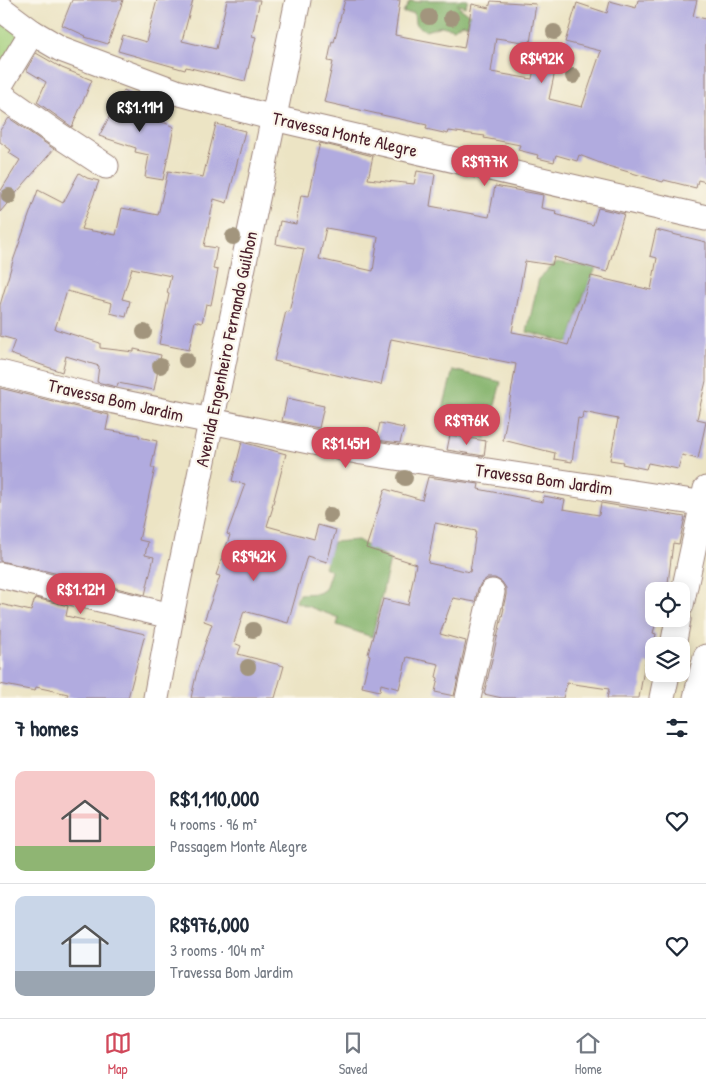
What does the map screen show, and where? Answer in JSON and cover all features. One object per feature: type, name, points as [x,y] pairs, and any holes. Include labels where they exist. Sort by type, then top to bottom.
[{"type":"street","name":"Avenida Engenheiro Fernando Guilhon","points":[[156,698],[171,616],[298,0]]},
{"type":"street","name":"Travessa Monte Alegre","points":[[0,8],[32,32],[61,49],[176,92],[274,118],[706,218]]},
{"type":"street","points":[[0,85],[32,32]]},
{"type":"street","points":[[0,94],[106,166]]},
{"type":"street","name":"Travessa Bom Jardim","points":[[0,373],[100,398],[362,452],[705,498]]},
{"type":"street","points":[[686,582],[705,498]]},
{"type":"street","points":[[0,575],[171,616]]},
{"type":"street","points":[[468,698],[492,592]]},
{"type":"street","points":[[696,698],[706,657]]},
{"type":"street","points":[[662,698],[665,682]]},
{"type":"green space","points":[[421,0],[468,0],[465,7],[457,4],[470,15],[468,25],[462,23],[454,29],[441,26],[426,31],[415,24],[414,13],[403,13],[410,1],[420,2]]},
{"type":"green space","points":[[0,13],[22,29],[0,68]]},
{"type":"green space","points":[[557,262],[596,268],[583,297],[569,343],[527,332],[539,278]]},
{"type":"green space","points":[[453,370],[501,382],[486,439],[438,427]]},
{"type":"green space","points":[[358,540],[390,560],[372,637],[337,625],[339,618],[296,602],[299,594],[319,593],[325,589],[331,571],[324,567],[333,542]]},
{"type":"building","points":[[72,0],[123,0],[108,44],[85,37],[62,25]]},
{"type":"building","points":[[157,0],[193,0],[182,41],[216,49],[227,0],[260,0],[252,36],[256,37],[245,81],[186,67],[185,70],[118,51],[123,35],[146,42]]},
{"type":"building","points":[[345,0],[400,0],[395,35],[464,48],[472,4],[489,8],[491,1],[536,4],[530,43],[496,38],[491,72],[532,79],[537,53],[558,57],[549,99],[582,107],[601,51],[565,42],[577,3],[607,13],[610,1],[636,8],[638,0],[697,0],[693,16],[706,19],[706,182],[698,180],[696,188],[664,180],[663,182],[608,166],[579,155],[577,161],[556,155],[554,162],[537,158],[538,155],[518,150],[520,145],[484,138],[485,136],[449,131],[448,134],[426,129],[427,125],[324,102],[333,62],[328,61],[332,41],[334,42]]},
{"type":"building","points":[[36,53],[62,68],[92,80],[72,127],[37,102],[46,82],[26,70]]},
{"type":"building","points":[[124,90],[144,101],[139,111],[174,127],[163,180],[145,177],[149,155],[135,152],[136,148],[99,136]]},
{"type":"building","points":[[9,118],[54,149],[0,212],[0,192],[20,160],[9,153],[11,150],[0,142],[0,130]]},
{"type":"building","points":[[216,124],[245,131],[227,203],[214,199],[204,246],[217,248],[213,269],[218,270],[211,305],[206,304],[202,323],[195,321],[189,350],[159,344],[171,276],[132,268],[122,299],[130,301],[126,317],[110,313],[112,303],[67,291],[55,329],[100,343],[100,348],[134,352],[134,349],[161,355],[154,390],[118,383],[117,387],[97,382],[99,366],[66,356],[62,372],[10,354],[15,340],[0,336],[0,305],[38,190],[63,203],[79,173],[87,178],[99,181],[81,229],[116,235],[122,208],[158,215],[168,171],[203,177]]},
{"type":"building","points":[[320,143],[373,156],[368,179],[414,184],[417,171],[435,174],[430,206],[489,217],[495,186],[543,195],[541,208],[556,211],[555,214],[593,225],[598,208],[624,214],[607,272],[554,257],[552,265],[525,261],[512,332],[568,345],[591,276],[651,290],[657,258],[650,256],[656,230],[706,242],[706,381],[697,419],[706,422],[698,459],[682,455],[678,469],[648,463],[646,469],[610,460],[618,419],[583,412],[582,419],[578,418],[572,462],[554,459],[555,453],[503,440],[516,364],[391,339],[381,385],[274,361],[286,311],[289,312],[304,249],[276,244],[280,221],[296,224],[301,195],[309,196]],"holes":[[[326,228],[378,237],[373,271],[319,259]]]},
{"type":"building","points":[[0,388],[109,415],[106,430],[139,435],[139,437],[157,441],[151,468],[155,468],[139,540],[148,542],[145,555],[154,557],[145,595],[0,561]]},
{"type":"building","points":[[287,398],[324,406],[319,428],[282,421]]},
{"type":"building","points":[[380,423],[404,428],[400,443],[376,440]]},
{"type":"building","points":[[450,435],[486,441],[484,456],[447,450]]},
{"type":"building","points":[[242,442],[286,454],[267,526],[314,539],[318,525],[336,530],[327,562],[307,556],[288,623],[244,611],[234,643],[241,646],[238,654],[284,666],[275,698],[191,698],[197,671],[212,624],[204,621],[220,576],[216,575],[230,535],[227,534],[245,484],[232,481]]},
{"type":"building","points":[[428,477],[479,484],[478,489],[543,502],[544,496],[565,500],[563,509],[599,515],[601,503],[685,517],[679,544],[673,543],[668,582],[645,582],[645,627],[655,627],[653,633],[656,634],[655,637],[645,637],[645,663],[639,698],[607,698],[609,689],[567,683],[563,698],[502,698],[484,694],[506,595],[506,588],[502,582],[495,578],[487,578],[481,583],[475,602],[453,598],[440,634],[466,641],[454,696],[435,692],[439,664],[407,657],[399,689],[381,684],[380,691],[362,687],[370,655],[368,654],[383,599],[408,605],[416,564],[366,548],[385,489],[422,500]],"holes":[[[435,523],[476,531],[470,572],[428,563]]]},
{"type":"building","points":[[35,598],[68,606],[66,616],[145,634],[128,698],[66,698],[68,694],[36,687],[35,691],[0,684],[0,604],[31,611]]}]
